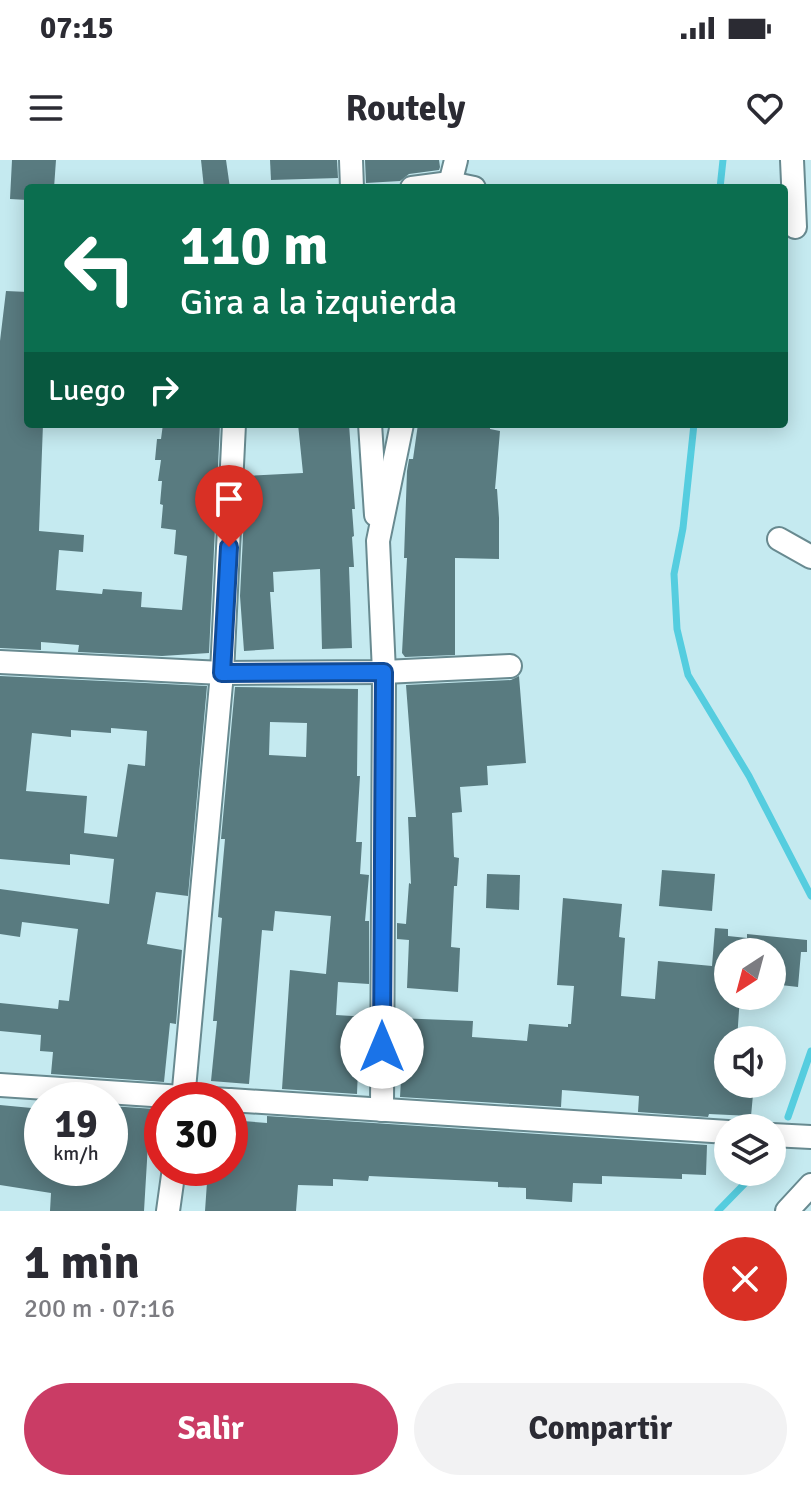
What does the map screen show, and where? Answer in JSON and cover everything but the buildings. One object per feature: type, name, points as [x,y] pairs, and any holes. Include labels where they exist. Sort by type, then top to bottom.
[{"type":"street","points":[[351,160],[352,184]]},
{"type":"street","points":[[450,184],[456,160]]},
{"type":"street","points":[[792,160],[797,227]]},
{"type":"street","points":[[185,1082],[222,673],[234,428]]},
{"type":"street","points":[[370,428],[384,672],[382,1110]]},
{"type":"street","points":[[378,541],[401,428]]},
{"type":"street","points":[[779,539],[811,557]]},
{"type":"street","points":[[0,662],[222,673],[384,672],[510,666]]},
{"type":"street","points":[[0,1085],[144,1096]]},
{"type":"street","points":[[248,1101],[714,1131]]},
{"type":"street","points":[[786,1136],[811,1137]]},
{"type":"street","points":[[787,1211],[811,1185]]},
{"type":"street","points":[[168,1211],[171,1186]]},
{"type":"waterway","points":[[720,184],[723,160]]},
{"type":"waterway","points":[[694,428],[683,528],[674,574],[677,629],[688,675],[749,776],[811,896]]},
{"type":"waterway","points":[[788,1117],[811,1051]]},
{"type":"waterway","points":[[718,1211],[742,1186]]},
{"type":"route","points":[[229,547],[222,673],[384,672],[382,1047]]}]
